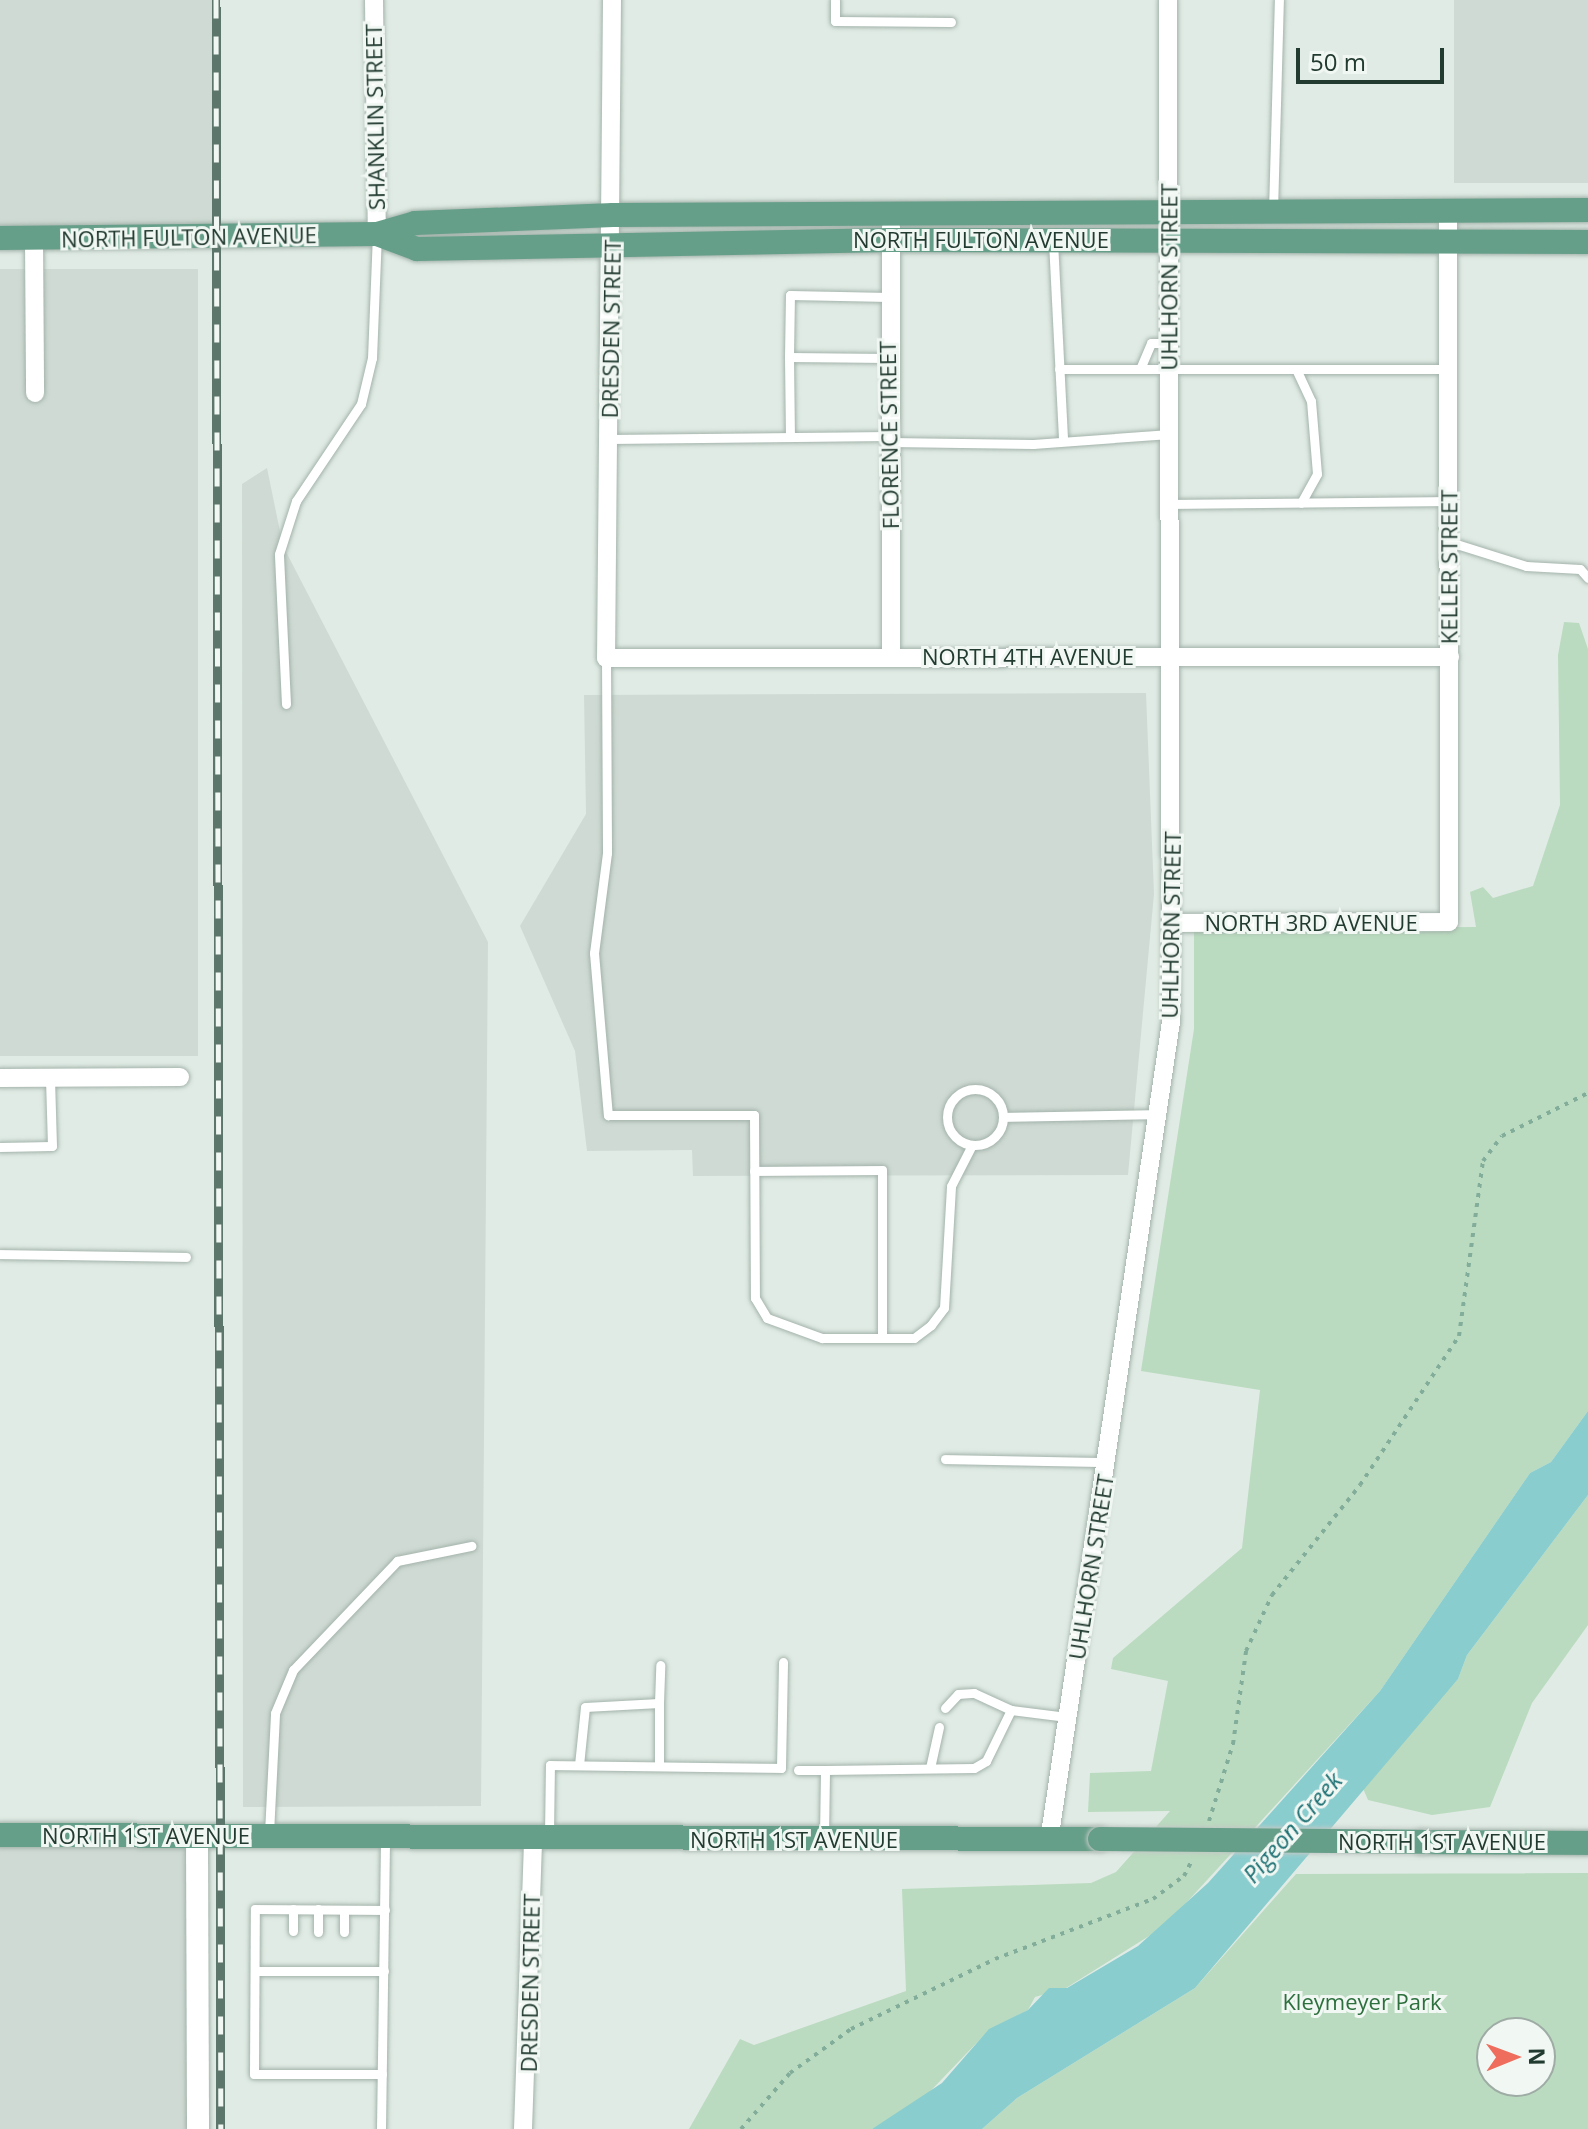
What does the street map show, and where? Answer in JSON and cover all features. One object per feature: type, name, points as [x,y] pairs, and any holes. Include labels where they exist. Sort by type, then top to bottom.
[{"type":"main road","name":"NORTH FULTON AVENUE","points":[[0,238],[377,234],[415,223],[613,215],[1588,210]]},
{"type":"main road","name":"NORTH FULTON AVENUE","points":[[377,234],[417,249],[612,242],[890,240],[1588,242]]},
{"type":"main road","name":"NORTH 1ST AVENUE","points":[[0,1835],[1588,1843]]},
{"type":"street","name":"SHANKLIN STREET","points":[[374,0],[377,234]]},
{"type":"street","name":"DRESDEN STREET","points":[[606,658],[613,215],[612,0]]},
{"type":"street","name":"UHLHORN STREET","points":[[1049,1841],[1159,1114],[1173,923],[1168,0]]},
{"type":"street","name":"KELLER STREET","points":[[1448,211],[1449,922]]},
{"type":"street","name":"FLORENCE STREET","points":[[891,213],[888,358],[891,656]]},
{"type":"street","points":[[34,238],[35,393]]},
{"type":"street","name":"NORTH 4TH AVENUE","points":[[606,658],[1450,657]]},
{"type":"street","name":"NORTH 3RD AVENUE","points":[[1173,923],[1449,922]]},
{"type":"street","points":[[0,1078],[180,1077]]},
{"type":"street","points":[[197,1837],[198,2129]]},
{"type":"street","name":"DRESDEN STREET","points":[[523,2129],[541,1838]]},
{"type":"lane","points":[[835,0],[835,21],[951,22]]},
{"type":"lane","points":[[1273,211],[1279,0]]},
{"type":"lane","points":[[286,704],[279,554],[296,501],[361,404],[372,358],[377,234]]},
{"type":"lane","points":[[1053,241],[1063,438]]},
{"type":"lane","points":[[790,437],[790,295],[889,297]]},
{"type":"lane","points":[[1140,369],[1151,343],[1170,343]]},
{"type":"lane","points":[[789,357],[888,358]]},
{"type":"lane","points":[[1059,369],[1448,369]]},
{"type":"lane","points":[[1296,369],[1311,401],[1316,459],[1314,484],[1301,503]]},
{"type":"lane","points":[[609,439],[1063,438],[1170,434]]},
{"type":"lane","points":[[1171,504],[1449,501]]},
{"type":"lane","points":[[1450,542],[1526,566],[1580,569],[1588,578]]},
{"type":"lane","points":[[606,658],[607,853],[594,953],[608,1115],[754,1115],[755,1298],[767,1318],[822,1338],[914,1338],[944,1308],[951,1186],[972,1145],[995,1138],[1003,1117],[993,1095],[959,1094],[948,1126],[972,1145]]},
{"type":"lane","points":[[0,1147],[52,1146],[50,1077]]},
{"type":"lane","points":[[1003,1117],[1159,1114]]},
{"type":"lane","points":[[754,1171],[882,1170],[882,1338]]},
{"type":"lane","points":[[0,1254],[186,1257]]},
{"type":"lane","points":[[945,1459],[1108,1462]]},
{"type":"lane","points":[[269,1837],[275,1713],[293,1670],[397,1561],[471,1546]]},
{"type":"lane","points":[[541,1838],[550,1765],[781,1768],[783,1662]]},
{"type":"lane","points":[[659,1766],[660,1665]]},
{"type":"lane","points":[[945,1708],[958,1694],[974,1693],[1011,1710],[1067,1717]]},
{"type":"lane","points":[[579,1765],[585,1707],[659,1703]]},
{"type":"lane","points":[[798,1770],[930,1768],[986,1761],[1011,1710]]},
{"type":"lane","points":[[930,1768],[939,1727]]},
{"type":"lane","points":[[824,1840],[825,1770]]},
{"type":"lane","points":[[381,2129],[385,1837]]},
{"type":"lane","points":[[382,2074],[254,2074],[255,1909],[385,1910]]},
{"type":"lane","points":[[293,1909],[293,1931]]},
{"type":"lane","points":[[318,1909],[318,1932]]},
{"type":"lane","points":[[344,1910],[344,1932]]},
{"type":"lane","points":[[255,1971],[318,1967],[384,1971]]},
{"type":"path","points":[[1202,1835],[1233,1744],[1246,1651],[1272,1595],[1360,1485],[1459,1336],[1483,1161],[1502,1136],[1588,1093]]},
{"type":"path","points":[[741,2129],[790,2073],[851,2029],[995,1959],[1153,1899],[1184,1876],[1196,1849]]},
{"type":"shaded area","points":[[0,0],[216,0],[216,238],[0,238]]},
{"type":"shaded area","points":[[1454,0],[1588,0],[1588,183],[1454,183]]},
{"type":"shaded area","points":[[0,269],[198,269],[198,1056],[0,1056]]},
{"type":"shaded area","points":[[267,468],[283,546],[488,942],[481,1806],[243,1807],[242,484]]},
{"type":"shaded area","points":[[1146,693],[1154,894],[1128,1175],[693,1176],[692,1150],[587,1151],[575,1051],[520,926],[586,814],[584,695]]},
{"type":"shaded area","points":[[0,1835],[197,1838],[192,2129],[0,2129]]},
{"type":"green space","points":[[1564,622],[1579,623],[1588,649],[1588,1411],[1551,1462],[1530,1473],[1380,1691],[1165,1926],[1066,1988],[1035,1997],[1028,2010],[989,2030],[917,2105],[872,2129],[689,2129],[740,2039],[754,2045],[906,1991],[902,1889],[1091,1883],[1116,1872],[1170,1811],[1088,1812],[1090,1773],[1151,1771],[1168,1681],[1111,1669],[1113,1658],[1242,1548],[1260,1390],[1141,1371],[1194,1029],[1194,929],[1476,927],[1470,892],[1483,887],[1493,898],[1533,886],[1560,805],[1558,655]]},
{"type":"green space","points":[[1588,1495],[1588,1625],[1532,1703],[1490,1807],[1432,1815],[1368,1800],[1362,1786],[1458,1679],[1467,1655]]},
{"type":"green space","name":"Kleymeyer Park","points":[[1588,1873],[1588,2129],[982,2129],[1017,2098],[1195,1988],[1296,1874]]},
{"type":"water","name":"Pigeon Creek","points":[[1588,1411],[1588,1495],[1467,1655],[1458,1679],[1195,1988],[1017,2098],[982,2129],[872,2129],[942,2083],[989,2029],[1028,2010],[1049,1988],[1067,1988],[1138,1946],[1208,1883],[1380,1691],[1530,1473],[1551,1462]]},
{"type":"railway","points":[[216,0],[221,2129]]}]
